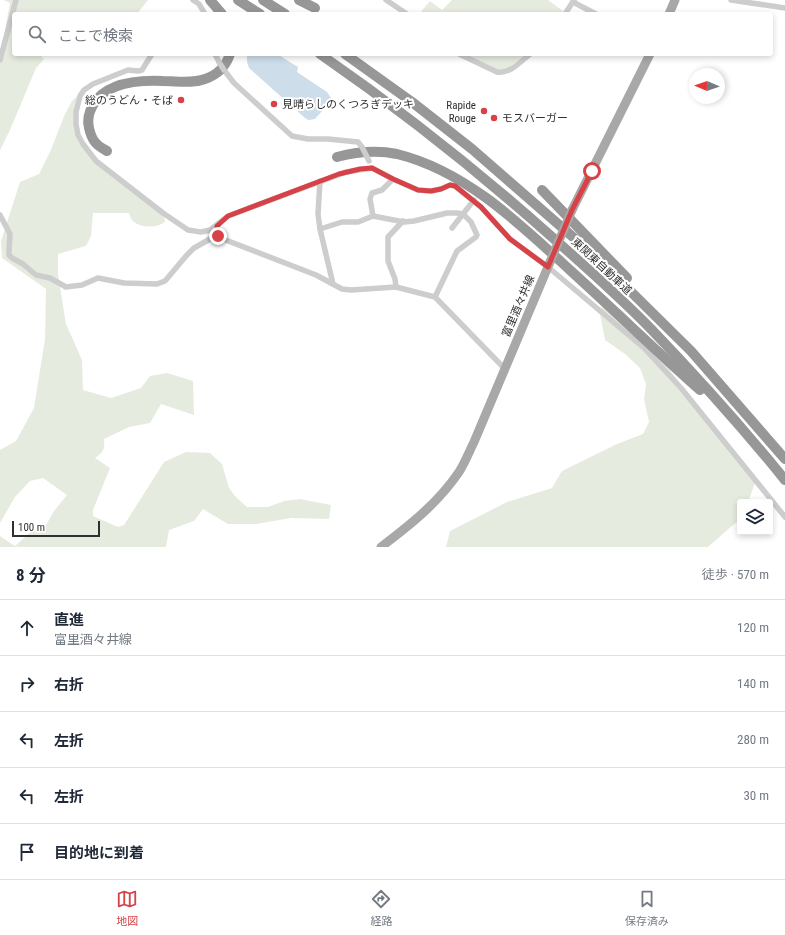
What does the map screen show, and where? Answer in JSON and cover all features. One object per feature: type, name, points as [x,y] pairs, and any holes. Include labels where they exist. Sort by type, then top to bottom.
[{"type":"highway","points":[[210,0],[220,12]]},
{"type":"highway","points":[[238,0],[257,12]]},
{"type":"highway","points":[[263,0],[282,12]]},
{"type":"highway","points":[[299,0],[315,8]]},
{"type":"highway","points":[[107,151],[97,146],[94,142],[88,123],[92,107],[101,96],[114,88],[137,82],[189,82],[205,79],[217,74],[227,62],[229,56]]},
{"type":"highway","name":"東関東自動車道","points":[[323,56],[404,114],[464,161],[530,217],[594,275],[651,329],[739,424],[785,480]]},
{"type":"highway","name":"東関東自動車道","points":[[348,56],[412,102],[472,149],[573,237],[691,351],[785,459]]},
{"type":"highway","points":[[337,157],[361,152],[375,152],[407,157],[434,167],[484,196],[530,233],[680,372],[739,424]]},
{"type":"highway","points":[[542,190],[629,280],[660,320]]},
{"type":"main road","points":[[670,12],[675,0]]},
{"type":"main road","name":"富里酒々井線","points":[[381,547],[429,508],[446,490],[460,471],[474,442],[572,210],[649,56]]},
{"type":"street","points":[[13,12],[16,0]]},
{"type":"street","points":[[192,0],[199,4],[204,12]]},
{"type":"street","points":[[386,0],[404,12]]},
{"type":"street","points":[[731,0],[785,8]]},
{"type":"street","points":[[566,12],[574,1],[593,12]]},
{"type":"street","points":[[0,60],[12,15]]},
{"type":"street","points":[[151,56],[142,70],[128,70],[94,84],[84,90],[80,96],[76,112],[78,136],[96,161],[183,227],[188,230],[201,232],[210,230],[228,216],[346,172],[372,168],[418,190],[431,191],[450,185],[455,186],[474,200],[510,239],[549,265],[644,348],[681,388],[785,517]]},
{"type":"street","points":[[216,56],[234,83],[292,136],[308,139],[358,142],[362,146],[372,168]]},
{"type":"street","points":[[463,56],[502,73],[508,71],[527,56]]},
{"type":"street","points":[[373,216],[370,199],[372,193],[382,190],[393,179]]},
{"type":"street","points":[[320,181],[318,214],[320,230],[333,284]]},
{"type":"street","points":[[452,228],[474,200]]},
{"type":"street","points":[[320,230],[342,222],[358,222],[373,216],[403,221],[414,221],[447,213],[463,214],[471,222],[476,237],[456,251],[435,297]]},
{"type":"street","points":[[0,215],[10,234],[9,255],[36,275],[50,278],[66,287],[82,285],[98,278],[124,283],[157,284],[164,281],[194,248],[218,236],[316,274],[342,289],[351,290],[396,287],[435,297],[505,368]]},
{"type":"street","points":[[396,287],[395,279],[388,261],[388,237],[403,221]]},
{"type":"street","points":[[217,226],[218,236]]},
{"type":"shaded area","points":[[4,0],[148,0],[139,12],[12,12],[12,56],[42,56],[41,57],[44,59],[36,68],[0,150],[0,57],[10,3]]},
{"type":"shaded area","points":[[452,0],[548,0],[563,11],[421,12],[430,1],[442,10]]},
{"type":"shaded area","points":[[467,56],[523,56],[507,69],[498,71]]},
{"type":"shaded area","points":[[77,96],[73,121],[75,132],[81,145],[164,215],[165,222],[154,226],[145,226],[137,224],[133,221],[129,213],[93,213],[91,236],[86,246],[58,254],[58,275],[66,324],[82,360],[83,390],[111,398],[141,388],[150,376],[167,373],[193,381],[194,415],[161,404],[150,423],[129,427],[104,439],[103,450],[95,458],[110,468],[93,510],[93,516],[118,527],[124,525],[164,462],[186,452],[210,453],[222,464],[229,488],[247,507],[268,507],[284,501],[300,499],[331,505],[329,519],[291,518],[256,524],[228,524],[203,509],[194,521],[169,530],[166,547],[0,547],[0,536],[15,546],[32,531],[42,532],[54,511],[67,495],[43,478],[30,481],[15,497],[0,523],[0,450],[16,441],[34,408],[45,339],[46,289],[2,258],[1,241],[20,182],[39,174],[50,152],[65,114],[72,101]]},
{"type":"shaded area","points":[[609,304],[622,310],[643,332],[672,373],[724,438],[755,483],[749,499],[737,499],[737,522],[708,547],[446,547],[450,531],[507,502],[552,488],[562,471],[617,444],[643,434],[649,422],[644,399],[646,384],[640,368],[625,354],[605,340],[599,309]]},
{"type":"water","points":[[247,56],[280,56],[298,67],[297,72],[327,92],[331,98],[330,102],[315,119],[308,120],[249,68]]},
{"type":"place","name":"総のうどん・そば","points":[[181,100]]},
{"type":"place","name":"見晴らしのくつろぎデッキ","points":[[274,104]]},
{"type":"place","name":"Rapide Rouge","points":[[484,111]]},
{"type":"place","name":"モスバーガー","points":[[494,118]]},
{"type":"route","points":[[218,236],[217,226],[228,216],[339,174],[372,168],[418,190],[431,191],[450,185],[455,186],[481,207],[510,239],[548,267],[572,210],[592,171]]}]
